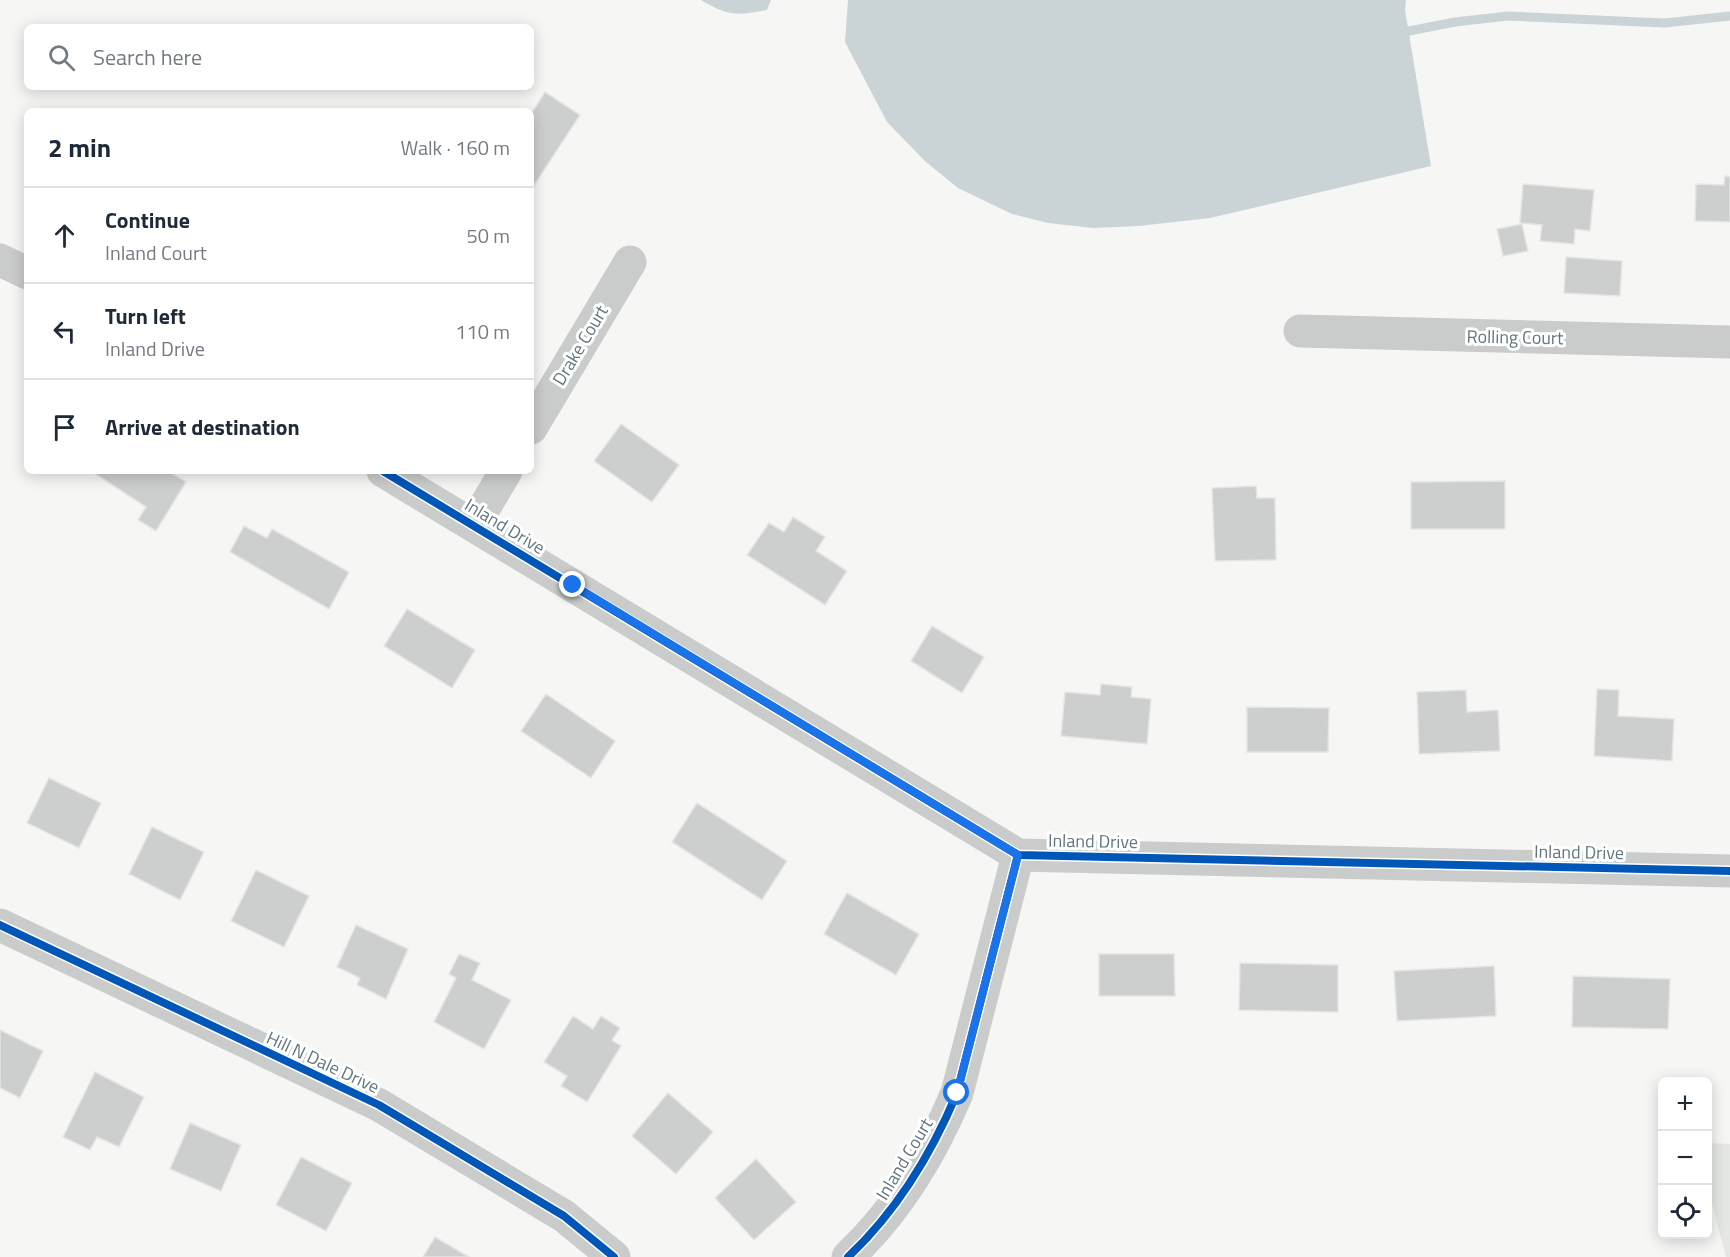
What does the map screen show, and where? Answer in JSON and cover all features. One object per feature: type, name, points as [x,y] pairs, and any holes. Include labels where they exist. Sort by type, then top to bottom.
[{"type":"street","points":[[0,260],[24,272]]},
{"type":"street","name":"Drake Court","points":[[534,423],[630,262]]},
{"type":"street","name":"Rolling Court","points":[[1300,331],[1730,342]]},
{"type":"street","name":"Inland Drive","points":[[387,474],[1018,855],[1730,871]]},
{"type":"street","points":[[474,525],[504,474]]},
{"type":"street","name":"Inland Court","points":[[848,1257],[870,1236],[904,1195],[945,1120],[957,1093],[1018,855]]},
{"type":"street","name":"Hill N Dale Drive","points":[[0,925],[379,1105],[564,1216],[614,1257]]},
{"type":"shaded area","points":[[701,0],[771,0],[767,10],[740,14],[726,12]]},
{"type":"shaded area","points":[[848,0],[1406,0],[1405,10],[1431,166],[1210,218],[1139,226],[1093,228],[1048,223],[1012,214],[958,188],[926,162],[887,122],[845,42]]},
{"type":"shaded area","points":[[1712,1143],[1730,1144],[1730,1257],[1726,1257],[1712,1203]]},
{"type":"building","points":[[545,92],[580,115],[534,185],[534,109]]},
{"type":"building","points":[[1725,176],[1730,177],[1730,222],[1695,221],[1696,184],[1724,185]]},
{"type":"building","points":[[1523,184],[1594,190],[1590,231],[1575,229],[1574,244],[1540,241],[1542,225],[1520,223]]},
{"type":"building","points":[[1522,224],[1528,251],[1503,256],[1497,229]]},
{"type":"building","points":[[1566,257],[1622,261],[1620,296],[1564,293]]},
{"type":"building","points":[[621,424],[679,465],[652,502],[594,461]]},
{"type":"building","points":[[96,474],[173,474],[186,482],[156,531],[138,520],[146,507]]},
{"type":"building","points":[[1505,481],[1505,529],[1411,529],[1411,482]]},
{"type":"building","points":[[1256,486],[1257,498],[1275,498],[1276,560],[1215,561],[1212,488]]},
{"type":"building","points":[[793,517],[825,537],[816,551],[847,571],[825,605],[747,555],[769,523],[784,532]]},
{"type":"building","points":[[244,526],[267,538],[272,529],[349,572],[329,609],[230,552]]},
{"type":"building","points":[[407,609],[475,650],[452,688],[384,646]]},
{"type":"building","points":[[932,626],[984,657],[962,693],[911,661]]},
{"type":"building","points":[[1101,684],[1132,687],[1131,697],[1151,699],[1147,744],[1061,736],[1065,692],[1100,695]]},
{"type":"building","points":[[1597,689],[1619,690],[1618,716],[1674,719],[1672,761],[1594,756]]},
{"type":"building","points":[[1466,690],[1467,712],[1498,710],[1500,751],[1419,754],[1417,692]]},
{"type":"building","points":[[546,694],[615,741],[591,778],[521,731]]},
{"type":"building","points":[[1247,707],[1329,708],[1328,752],[1247,752]]},
{"type":"building","points":[[49,778],[101,803],[79,848],[27,823]]},
{"type":"building","points":[[697,803],[787,861],[762,900],[672,842]]},
{"type":"building","points":[[152,827],[204,852],[180,900],[129,874]]},
{"type":"building","points":[[256,870],[309,896],[284,947],[231,921]]},
{"type":"building","points":[[847,893],[919,934],[896,975],[824,934]]},
{"type":"building","points":[[356,925],[408,949],[386,999],[357,985],[360,978],[337,967]]},
{"type":"building","points":[[459,954],[480,963],[472,980],[511,1000],[484,1049],[434,1022],[456,978],[449,974]]},
{"type":"building","points":[[1099,954],[1174,954],[1175,996],[1099,996]]},
{"type":"building","points":[[1240,963],[1338,965],[1338,1012],[1239,1010]]},
{"type":"building","points":[[1494,966],[1496,1016],[1397,1021],[1394,971]]},
{"type":"building","points":[[1573,976],[1670,979],[1668,1029],[1572,1027]]},
{"type":"building","points":[[573,1016],[593,1029],[601,1016],[620,1028],[612,1040],[621,1046],[587,1102],[561,1086],[567,1076],[544,1062]]},
{"type":"building","points":[[0,1030],[43,1051],[20,1098],[0,1088]]},
{"type":"building","points":[[95,1072],[144,1097],[119,1147],[97,1137],[90,1150],[63,1137]]},
{"type":"building","points":[[668,1093],[713,1132],[676,1174],[632,1136]]},
{"type":"building","points":[[190,1123],[241,1145],[221,1191],[170,1169]]},
{"type":"building","points":[[301,1157],[352,1183],[326,1231],[276,1205]]},
{"type":"building","points":[[756,1159],[796,1202],[754,1240],[715,1198]]},
{"type":"building","points":[[435,1237],[469,1257],[423,1257]]},
{"type":"waterway","points":[[1399,37],[1409,31],[1455,22],[1508,16],[1665,23],[1730,16]]},
{"type":"cycle path","points":[[388,474],[1018,855],[1730,871]]},
{"type":"cycle path","points":[[848,1257],[882,1221],[911,1181],[936,1138],[957,1093],[1018,855]]},
{"type":"cycle path","points":[[0,925],[379,1105],[564,1216],[614,1257]]},
{"type":"route","points":[[573,585],[801,726],[1018,855],[957,1093]]}]
